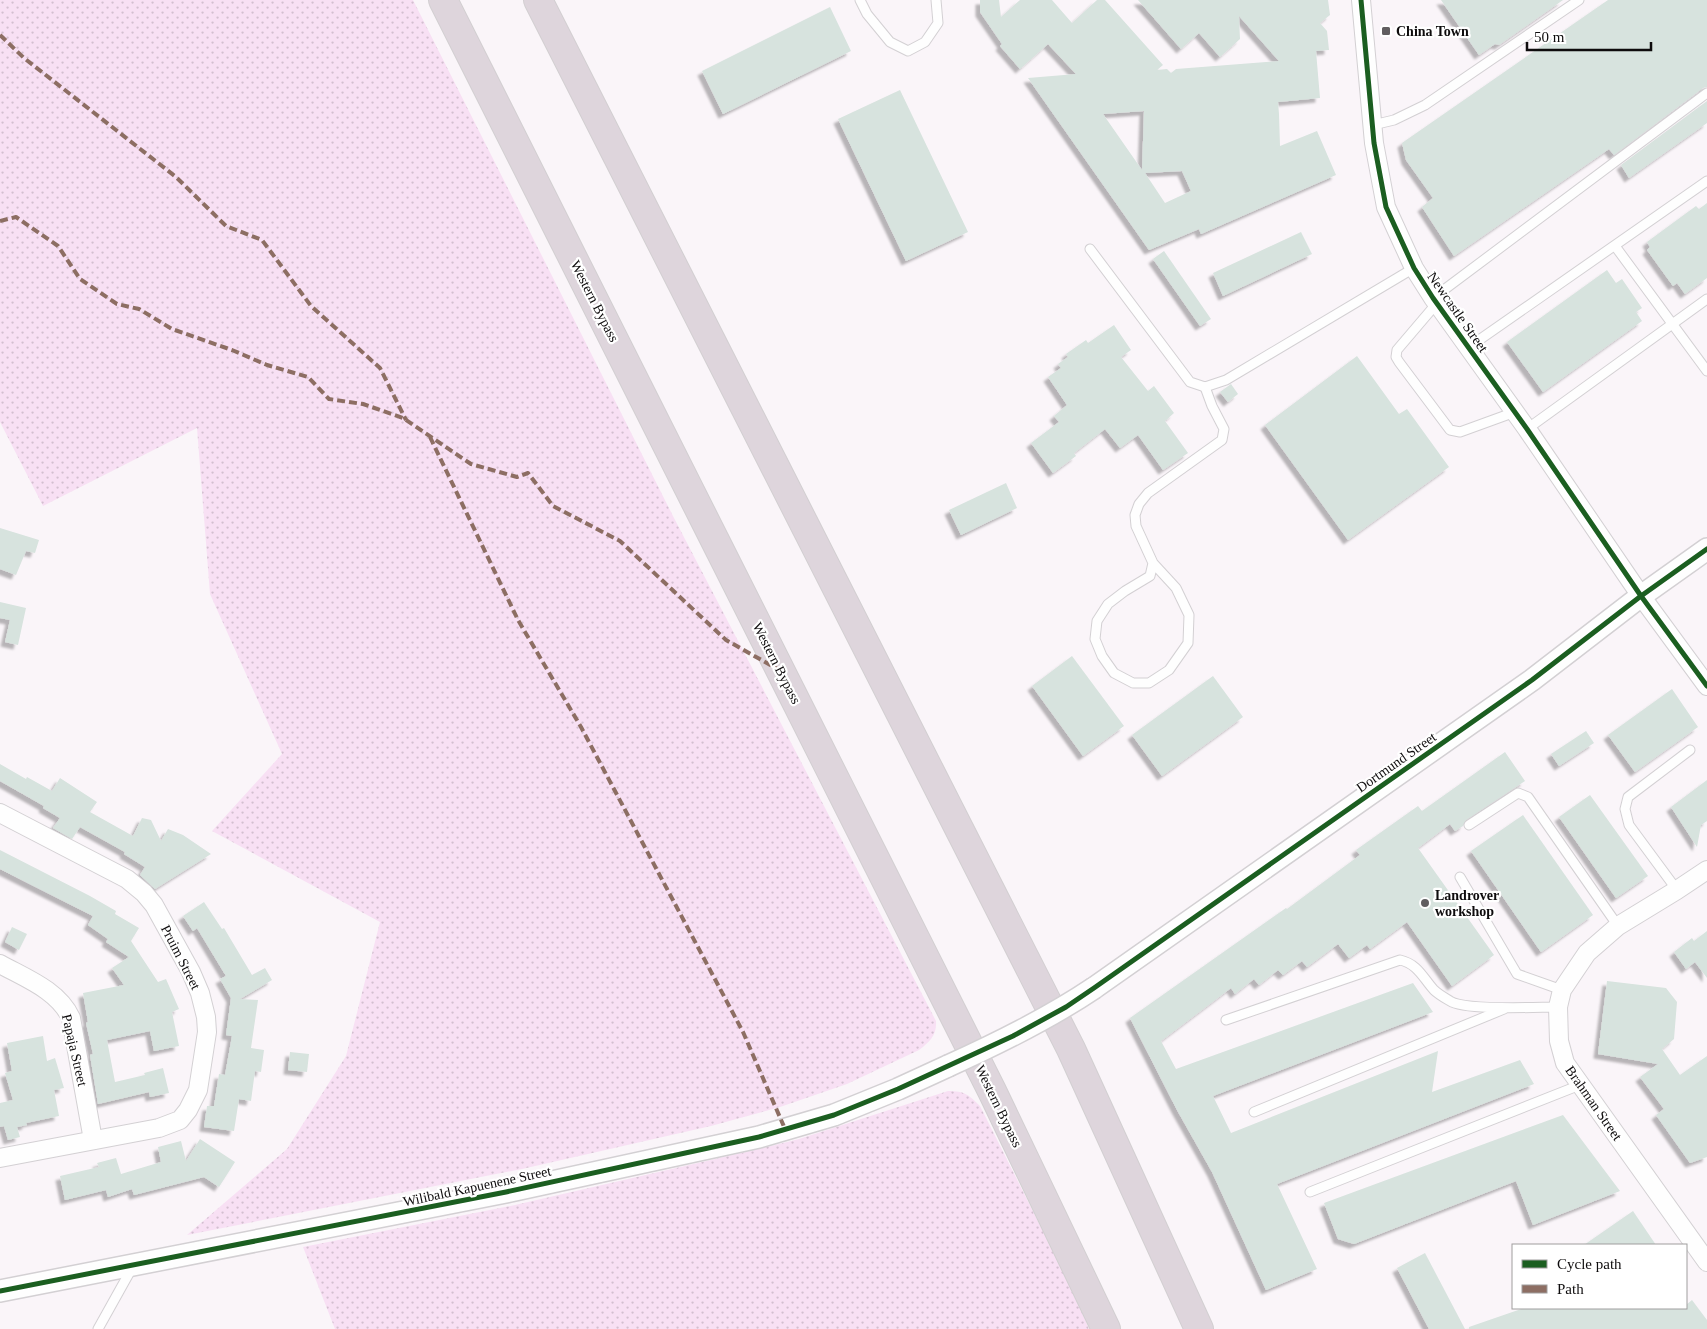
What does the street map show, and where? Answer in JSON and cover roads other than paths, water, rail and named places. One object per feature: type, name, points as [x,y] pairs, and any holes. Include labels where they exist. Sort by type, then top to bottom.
[{"type":"highway","name":"Western Bypass","points":[[443,0],[988,1084],[1106,1329]]},
{"type":"highway","points":[[538,0],[1071,1049],[1199,1329]]},
{"type":"street","name":"Newcastle Street","points":[[1361,0],[1374,143],[1386,206],[1414,268],[1435,301],[1527,429],[1641,596],[1705,679]]},
{"type":"street","name":"Dortmund Street","points":[[948,1066],[1013,1036],[1066,1007],[1094,988],[1532,680],[1641,596],[1707,549]]},
{"type":"street","name":"Pruim Street","points":[[0,813],[127,879],[144,893],[154,905],[191,972],[204,1006],[207,1032],[198,1090],[188,1110],[180,1120],[168,1125],[0,1158]]},
{"type":"street","name":"Brahman Street","points":[[1707,870],[1618,926],[1587,953],[1562,990],[1558,1007],[1559,1041],[1565,1063],[1707,1262]]},
{"type":"street","name":"Papaja Street","points":[[0,964],[52,994],[67,1010],[71,1018],[93,1140]]},
{"type":"street","name":"Wilibald Kapuenene Street","points":[[0,1291],[506,1192],[759,1137],[834,1115],[948,1066]]},
{"type":"lane","points":[[860,0],[867,14],[890,42],[908,51],[925,42],[938,23],[936,0]]},
{"type":"lane","points":[[1373,124],[1394,120],[1425,105],[1579,0]]},
{"type":"lane","points":[[1515,412],[1460,432],[1450,430],[1399,362],[1396,357],[1397,350],[1435,301],[1707,93]]},
{"type":"lane","points":[[1469,347],[1707,181]]},
{"type":"lane","points":[[1615,246],[1707,371]]},
{"type":"lane","points":[[1090,249],[1190,382],[1205,387],[1226,380],[1414,268]]},
{"type":"lane","points":[[1527,429],[1707,299]]},
{"type":"lane","points":[[1153,563],[1150,576],[1108,604],[1097,621],[1095,639],[1102,656],[1114,673],[1133,683],[1149,683],[1169,670],[1188,643],[1189,615],[1176,588],[1153,563],[1136,526],[1135,515],[1139,504],[1148,493],[1222,440],[1224,429],[1205,387]]},
{"type":"lane","points":[[1678,890],[1629,825],[1625,809],[1628,797],[1690,750]]},
{"type":"lane","points":[[1469,825],[1518,793],[1528,797],[1618,926]]},
{"type":"lane","points":[[1460,877],[1517,974],[1562,990]]},
{"type":"lane","points":[[1226,1020],[1400,960],[1418,968],[1435,991],[1452,1003],[1506,1008],[1558,1007]]},
{"type":"lane","points":[[1254,1112],[1506,1008]]},
{"type":"lane","points":[[1310,1192],[1580,1085]]},
{"type":"lane","points":[[98,1329],[133,1266]]},
{"type":"place","name":"China Town","points":[[1386,31]]},
{"type":"place","name":"Landrover workshop","points":[[1425,903]]}]
